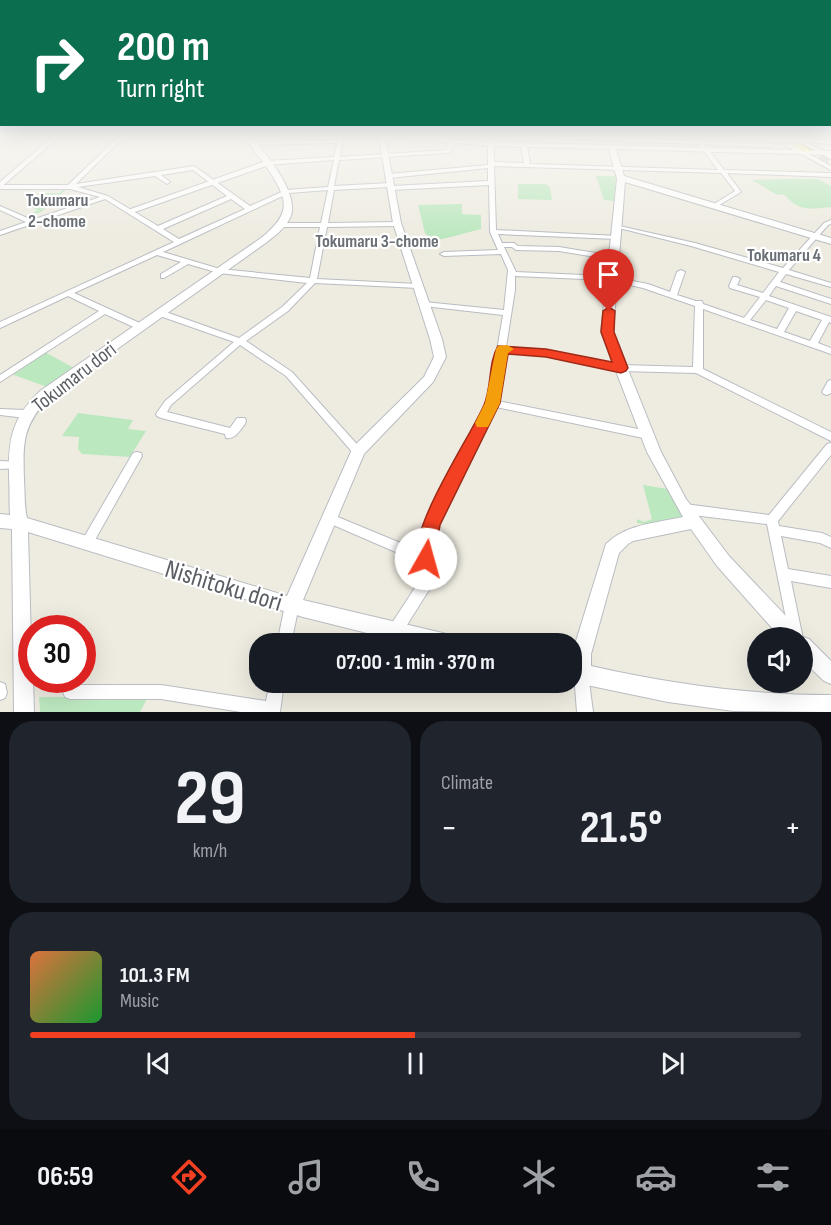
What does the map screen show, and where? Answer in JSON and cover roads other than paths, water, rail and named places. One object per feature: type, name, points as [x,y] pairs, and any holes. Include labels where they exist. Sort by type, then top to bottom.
[{"type":"street","points":[[0,186],[18,170]]},
{"type":"street","points":[[69,187],[86,170]]},
{"type":"street","points":[[0,186],[69,187],[180,170]]},
{"type":"street","points":[[197,170],[249,209]]},
{"type":"street","points":[[129,211],[246,170]]},
{"type":"street","points":[[272,170],[286,192],[288,205],[281,225],[397,224]]},
{"type":"street","points":[[241,421],[230,434],[160,416],[168,403],[240,341],[285,309],[313,281],[335,170]]},
{"type":"street","points":[[286,633],[292,605],[358,451],[429,379],[438,364],[439,350],[397,224],[388,170]]},
{"type":"street","points":[[390,183],[462,170]]},
{"type":"street","points":[[395,630],[429,578],[426,559],[431,525],[493,403],[513,274],[493,232],[491,170]]},
{"type":"street","points":[[588,170],[620,173],[723,172],[831,175]]},
{"type":"street","points":[[716,205],[738,192],[723,172]]},
{"type":"street","points":[[620,173],[831,241]]},
{"type":"street","points":[[620,173],[617,232],[607,332],[665,475],[689,516],[743,584],[784,627]]},
{"type":"street","points":[[156,174],[166,182]]},
{"type":"street","points":[[0,325],[286,192],[390,183],[491,183]]},
{"type":"street","points":[[69,187],[106,197],[179,242]]},
{"type":"street","points":[[158,229],[232,196]]},
{"type":"street","points":[[0,232],[106,197]]},
{"type":"street","points":[[0,208],[32,222]]},
{"type":"street","points":[[746,320],[785,270],[815,236],[830,223]]},
{"type":"street","name":"Tokumaru dori","points":[[24,712],[16,440],[26,414],[45,394],[269,237],[281,225]]},
{"type":"street","points":[[493,232],[617,232],[693,244],[831,285]]},
{"type":"street","points":[[444,254],[514,245],[516,248],[559,249],[614,258]]},
{"type":"street","points":[[156,252],[219,271],[313,281],[418,286]]},
{"type":"street","points":[[164,276],[187,261]]},
{"type":"street","points":[[673,295],[681,273]]},
{"type":"street","points":[[513,274],[612,279],[699,303],[831,351]]},
{"type":"street","points":[[736,279],[733,286],[829,319],[813,344]]},
{"type":"street","points":[[775,283],[831,302]]},
{"type":"street","points":[[67,294],[141,327]]},
{"type":"street","points":[[698,370],[699,303]]},
{"type":"street","points":[[424,304],[507,312]]},
{"type":"street","points":[[780,332],[794,307]]},
{"type":"street","points":[[0,379],[105,310]]},
{"type":"street","points":[[160,313],[240,341],[289,374],[358,451]]},
{"type":"street","points":[[502,349],[546,353],[621,368],[698,370],[831,437]]},
{"type":"street","points":[[493,403],[648,435]]},
{"type":"street","points":[[0,412],[26,414]]},
{"type":"street","points":[[793,627],[773,525],[828,455]]},
{"type":"street","points":[[87,543],[137,456]]},
{"type":"street","points":[[0,465],[16,465]]},
{"type":"street","points":[[582,651],[612,549],[622,539],[631,535],[689,516],[773,525],[822,538],[831,543]]},
{"type":"street","points":[[328,518],[426,559]]},
{"type":"street","name":"Nishitoku dori","points":[[0,521],[20,523],[292,605],[407,633]]},
{"type":"street","points":[[783,574],[831,582]]},
{"type":"street","points":[[813,657],[831,674]]},
{"type":"street","points":[[582,674],[708,699],[831,705]]},
{"type":"street","points":[[96,692],[161,692],[264,708],[272,712],[275,693]]},
{"type":"street","points":[[581,693],[585,712]]},
{"type":"district","name":"Tokumaru 2-chome","points":[[57,210]]},
{"type":"district","name":"Tokumaru 3-chome","points":[[377,241]]},
{"type":"district","name":"Tokumaru 4","points":[[784,255]]}]
